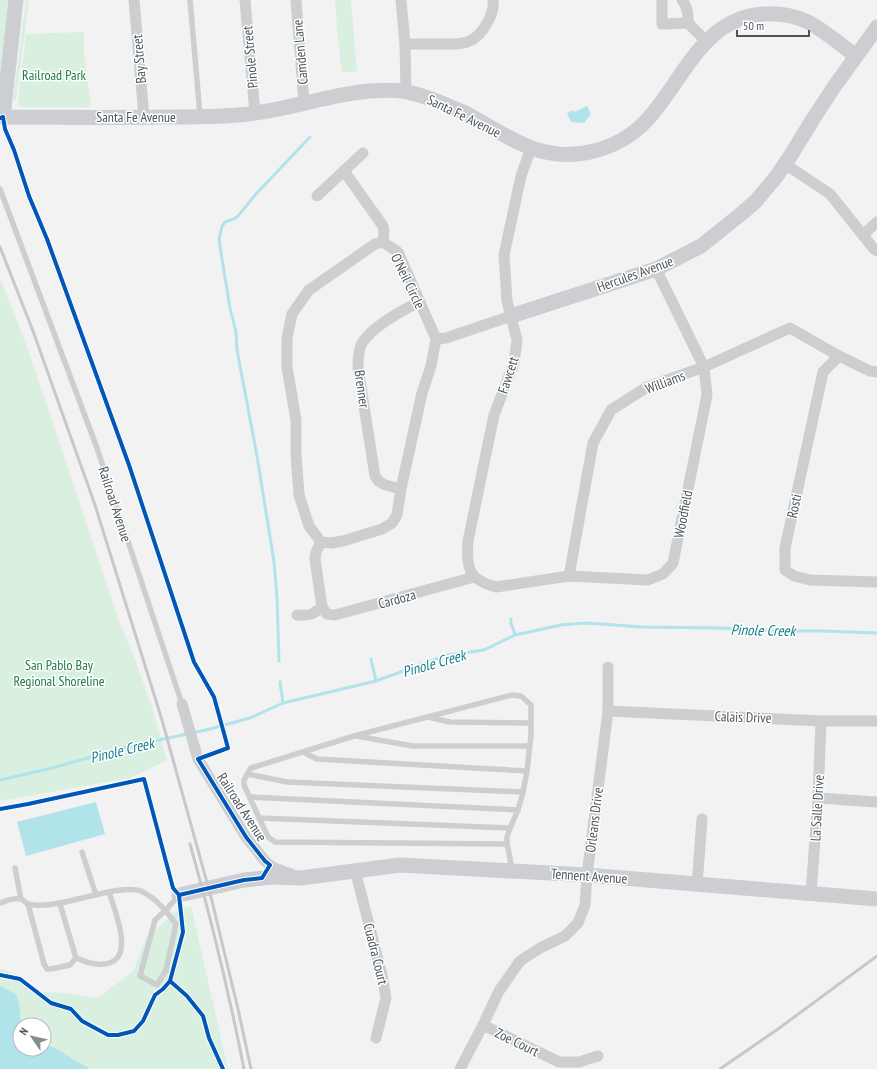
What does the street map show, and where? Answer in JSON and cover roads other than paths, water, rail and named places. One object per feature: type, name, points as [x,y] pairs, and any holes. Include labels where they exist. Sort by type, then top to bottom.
[{"type":"street","points":[[1,119],[16,0]]},
{"type":"street","name":"Bay Street","points":[[134,0],[144,117]]},
{"type":"street","name":"Pinole Street","points":[[244,0],[255,113]]},
{"type":"street","name":"Camden Lane","points":[[296,0],[304,103]]},
{"type":"street","points":[[401,0],[405,44],[406,92]]},
{"type":"street","points":[[405,44],[452,44],[467,42],[480,33],[486,26],[494,8],[493,0]]},
{"type":"street","points":[[662,0],[662,24],[688,23]]},
{"type":"street","points":[[682,0],[688,12],[688,23],[706,41]]},
{"type":"street","name":"Santa Fe Avenue","points":[[1,119],[200,117],[239,115],[271,111],[354,92],[386,90],[417,94],[462,112],[505,136],[531,148],[556,154],[573,154],[604,148],[622,139],[640,127],[647,120],[706,41],[720,29],[739,19],[759,14],[780,14],[790,16],[810,23],[856,56]]},
{"type":"street","name":"Hercules Avenue","points":[[436,339],[446,338],[656,269],[701,246],[755,202],[785,164],[819,109],[877,28]]},
{"type":"street","name":"Fawcett","points":[[474,577],[469,569],[467,559],[468,541],[494,415],[514,363],[517,340],[507,301],[504,255],[521,176],[531,148]]},
{"type":"street","points":[[317,196],[363,153]]},
{"type":"street","points":[[785,164],[830,194],[877,251]]},
{"type":"street","points":[[344,171],[383,226],[383,242]]},
{"type":"street","points":[[863,235],[877,222]]},
{"type":"street","name":"O'Neil Circle","points":[[320,542],[309,526],[299,495],[296,455],[296,420],[287,367],[287,338],[292,314],[309,290],[375,244],[383,242],[398,252],[436,339]]},
{"type":"street","name":"Woodfield","points":[[474,577],[484,585],[496,587],[568,576],[648,580],[663,574],[673,563],[707,395],[704,367],[656,269]]},
{"type":"street","name":"Brenner","points":[[401,488],[382,484],[375,476],[358,368],[358,356],[361,344],[373,331],[399,312],[419,302]]},
{"type":"street","name":"Williams","points":[[568,576],[593,443],[611,410],[647,387],[704,367],[790,328],[839,356],[870,371],[877,372]]},
{"type":"street","points":[[297,615],[307,616],[314,614],[322,607],[315,560],[320,542],[332,543],[343,541],[382,529],[392,523],[397,514],[401,488],[422,393],[431,366],[436,339]]},
{"type":"street","name":"Rosti","points":[[839,356],[823,372],[785,548],[785,570],[794,576],[810,580],[877,582]]},
{"type":"street","name":"Cardoza","points":[[322,607],[327,614],[335,615],[474,577]]},
{"type":"street","name":"Orleans Drive","points":[[460,1069],[499,991],[520,961],[540,948],[565,936],[578,923],[585,905],[587,875],[608,712],[608,667]]},
{"type":"street","name":"Railroad Avenue","points":[[182,704],[198,759],[246,837],[265,861],[274,868],[301,878]]},
{"type":"street","name":"Calais Drive","points":[[608,712],[821,721],[877,721]]},
{"type":"street","name":"La Salle Drive","points":[[811,894],[818,798],[821,721]]},
{"type":"street","points":[[818,798],[877,802]]},
{"type":"street","points":[[697,884],[702,819]]},
{"type":"street","name":"Tennent Avenue","points":[[179,895],[244,880],[272,877],[301,878],[400,864],[587,875],[877,899]]},
{"type":"street","name":"Cuadra Court","points":[[355,870],[382,975],[386,998],[376,1038]]},
{"type":"street","name":"Zoe Court","points":[[482,1025],[558,1062],[579,1062],[598,1056]]},
{"type":"lane","points":[[190,0],[200,117]]},
{"type":"lane","name":"Railroad Avenue","points":[[0,189],[97,448],[182,704]]},
{"type":"lane","points":[[507,844],[275,842],[268,838],[244,785],[244,780],[251,768],[354,736],[512,695],[522,696],[531,705],[531,723],[527,772],[523,792],[518,810],[507,837],[512,871]]},
{"type":"lane","points":[[427,717],[450,722],[531,723]]},
{"type":"lane","points":[[354,736],[413,746],[529,746]]},
{"type":"lane","points":[[303,752],[317,759],[527,772]]},
{"type":"lane","points":[[247,774],[287,782],[523,792]]},
{"type":"lane","points":[[250,797],[518,810]]},
{"type":"lane","points":[[259,818],[510,828]]},
{"type":"lane","points":[[82,852],[96,895]]},
{"type":"lane","points":[[15,868],[21,899]]},
{"type":"lane","points":[[0,903],[21,899],[28,904],[60,904],[127,889],[139,891],[148,895],[166,910],[176,924],[166,970],[157,985],[140,976],[155,920],[166,910],[179,895]]},
{"type":"lane","points":[[76,958],[96,964],[107,964],[114,961],[121,952],[122,934],[109,892]]},
{"type":"lane","points":[[28,904],[44,964],[48,969],[70,966],[76,958]]},
{"type":"lane","points":[[60,904],[76,958]]},
{"type":"water","points":[[587,106],[591,114],[584,123],[571,122],[567,113],[573,110],[574,112]]},
{"type":"water","points":[[96,802],[105,834],[26,856],[17,822]]},
{"type":"water","points":[[0,986],[16,994],[19,1004],[20,1017],[12,1017],[12,1057],[52,1057],[53,1047],[90,1069],[0,1069]]},
{"type":"waterway","points":[[279,661],[274,562],[257,456],[237,350],[236,332],[230,308],[219,240],[222,226],[225,222],[238,216],[256,194],[310,137]]},
{"type":"waterway","points":[[511,619],[511,624],[515,635]]},
{"type":"waterway","name":"Pinole Creek","points":[[0,780],[52,768],[131,746],[206,730],[250,718],[283,703],[376,681],[447,655],[484,650],[515,635],[561,625],[586,623],[643,627],[877,633]]},
{"type":"waterway","points":[[371,659],[376,681]]},
{"type":"waterway","points":[[280,682],[283,703]]},
{"type":"railway","points":[[0,247],[33,331],[95,505],[162,720],[211,897],[251,1069]]},
{"type":"railway","points":[[190,844],[219,956],[244,1069]]},
{"type":"railway","points":[[720,1069],[778,1029],[877,956]]},
{"type":"park label","name":"Railroad Park","points":[[54,75]]},
{"type":"park label","name":"San Pablo Bay Regional Shoreline","points":[[59,674]]}]
